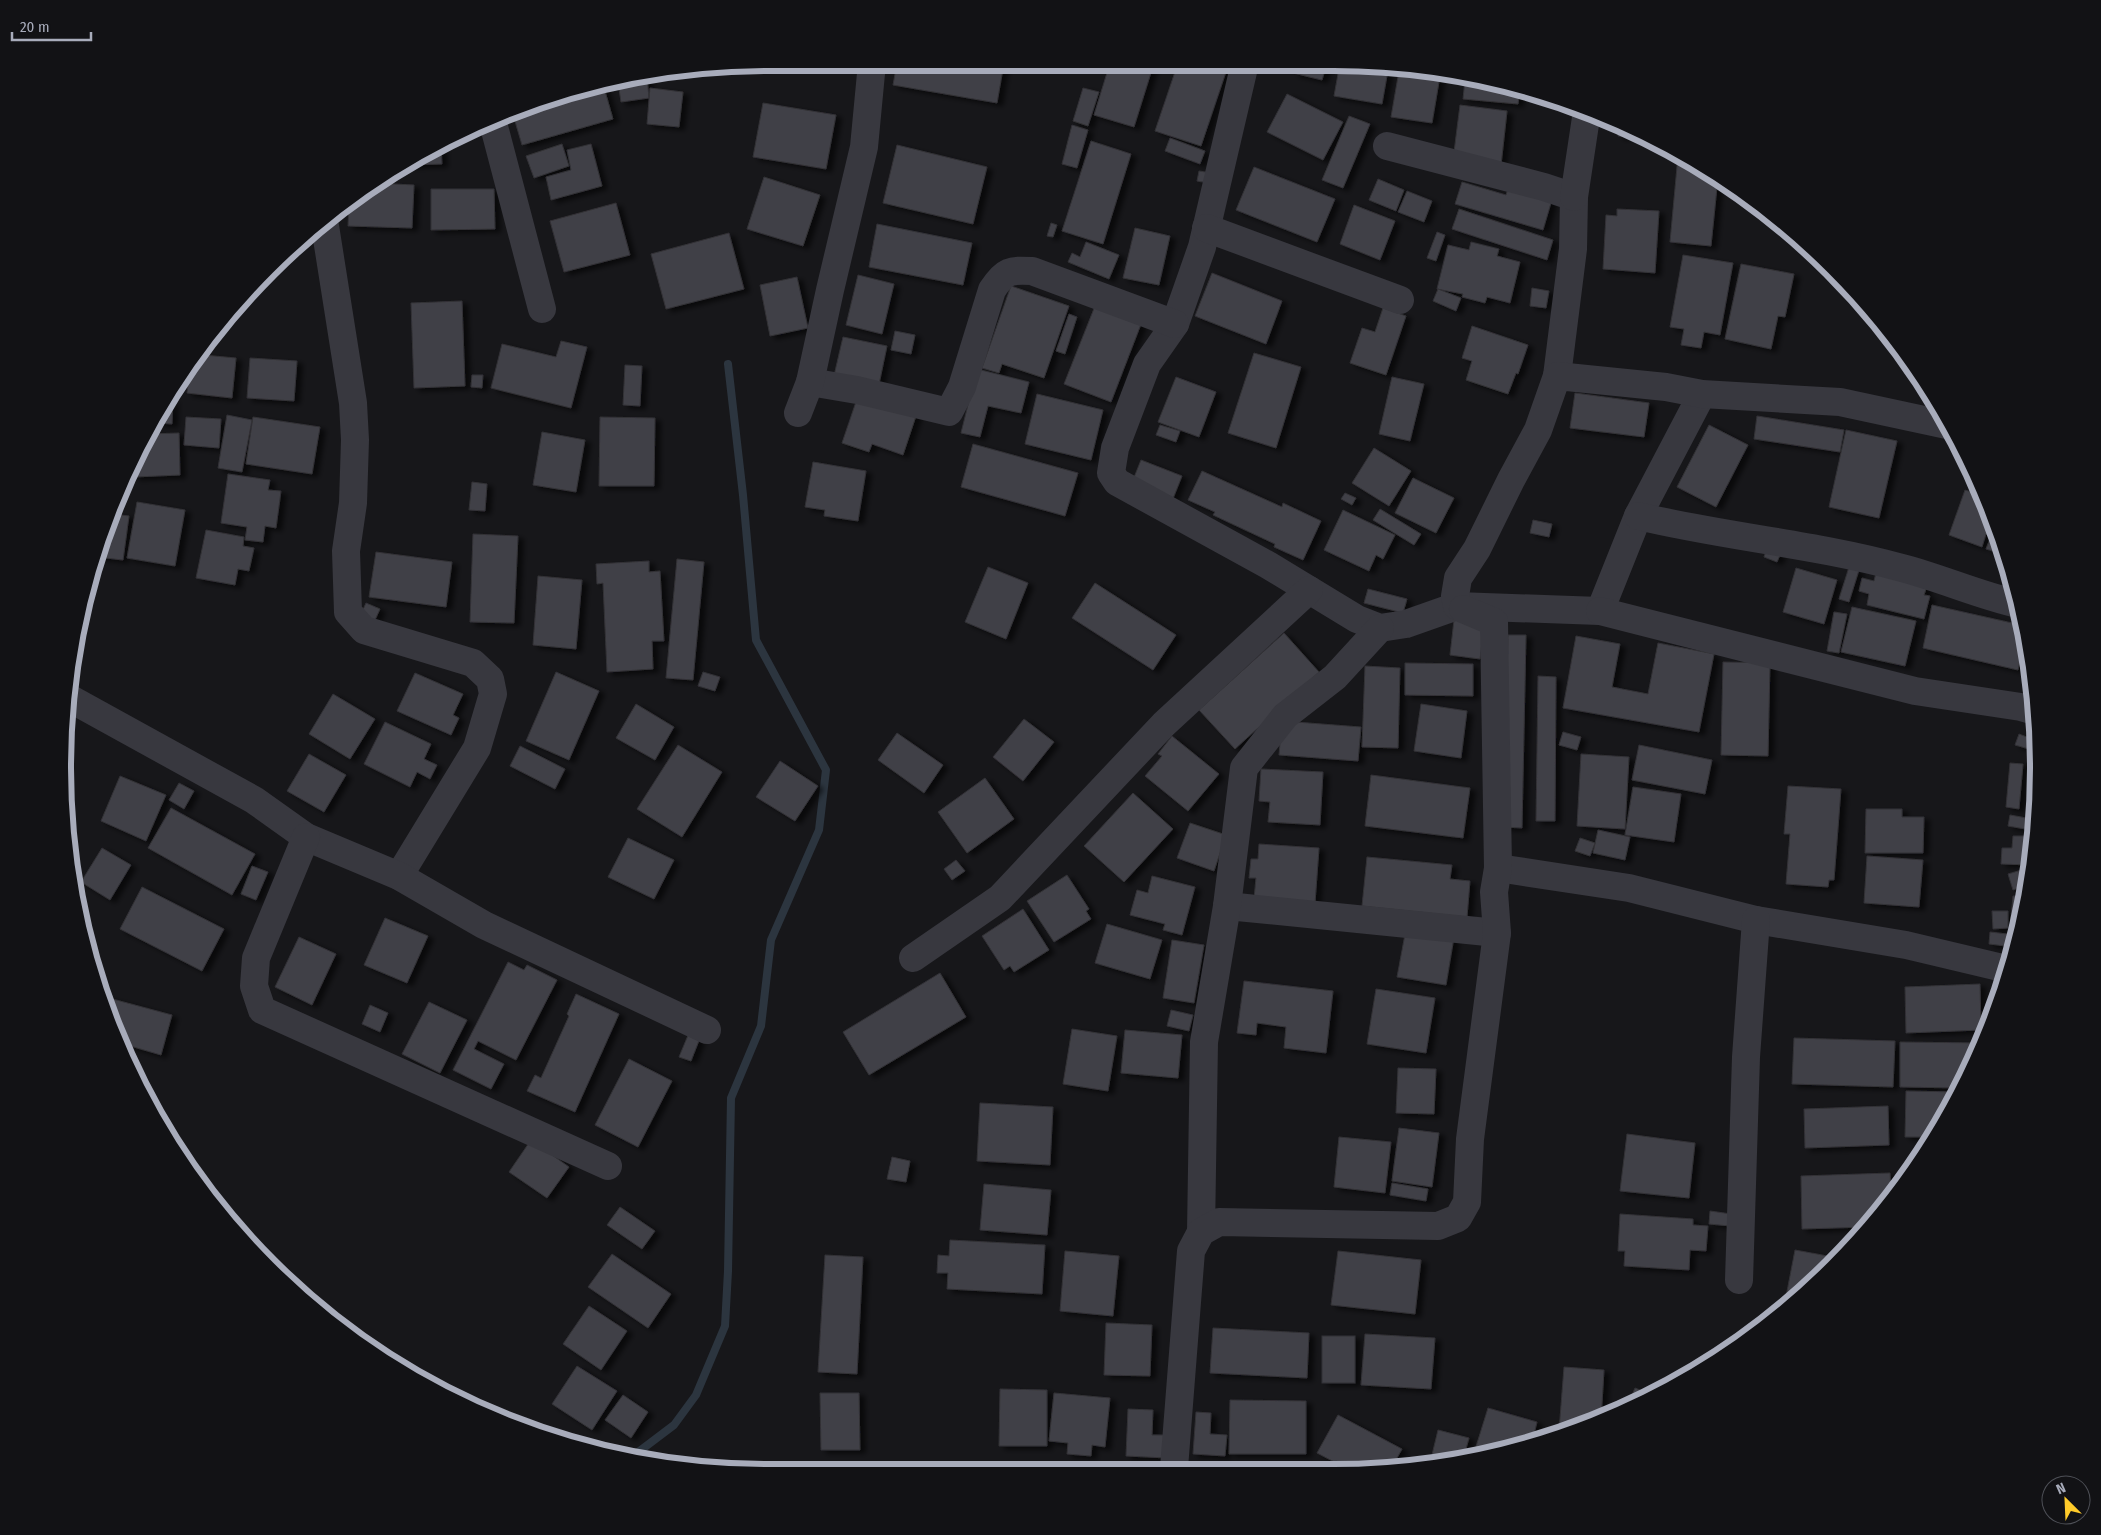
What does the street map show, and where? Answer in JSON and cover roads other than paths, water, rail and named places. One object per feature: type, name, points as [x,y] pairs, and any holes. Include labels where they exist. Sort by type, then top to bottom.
[{"type":"street","points":[[798,414],[810,382],[864,147],[871,71]]},
{"type":"street","points":[[1244,71],[1202,247],[1175,324],[1147,364],[1115,448],[1111,474],[1118,482],[1268,565],[1357,620],[1380,628],[1406,624],[1457,606],[1600,611],[1915,690],[2027,709]]},
{"type":"street","points":[[1201,1232],[1219,1222],[1438,1226],[1458,1218],[1467,1202],[1470,1139],[1497,933],[1494,892],[1498,868],[1494,622],[1457,606],[1454,596],[1458,578],[1477,549],[1538,430],[1557,376],[1573,249],[1574,197],[1586,119]]},
{"type":"street","points":[[494,127],[542,309]]},
{"type":"street","points":[[1387,146],[1544,187],[1574,197]]},
{"type":"street","points":[[1206,228],[1400,300]]},
{"type":"street","points":[[325,231],[353,403],[355,440],[353,503],[346,551],[348,612],[364,630],[473,664],[490,679],[493,694],[477,748],[399,876]]},
{"type":"street","points":[[810,382],[856,390],[949,412],[962,387],[992,290],[999,279],[1010,270],[1032,271],[1175,324]]},
{"type":"street","points":[[1557,376],[1666,387],[1702,394],[1840,402],[1938,423]]},
{"type":"street","points":[[1600,611],[1638,516],[1702,394]]},
{"type":"street","points":[[1638,516],[1682,527],[1800,546],[1902,568],[1988,598],[2009,602]]},
{"type":"street","points":[[913,958],[1000,898],[1164,724],[1309,590]]},
{"type":"street","points":[[1174,1464],[1191,1252],[1201,1232],[1204,1042],[1227,906],[1244,768],[1285,716],[1335,677],[1380,628]]},
{"type":"street","points":[[75,701],[254,800],[306,837],[399,876],[484,925],[707,1030]]},
{"type":"street","points":[[306,837],[256,958],[254,986],[262,1010],[382,1066],[608,1166]]},
{"type":"street","points":[[1498,868],[1629,888],[1756,920],[1906,945],[2000,967]]},
{"type":"street","points":[[1227,906],[1497,933]]},
{"type":"street","points":[[1739,1280],[1746,1057],[1756,920]]},
{"type":"waterway","points":[[639,1451],[674,1425],[696,1395],[725,1326],[728,1271],[731,1098],[761,1026],[771,940],[819,830],[826,770],[756,640],[743,495],[728,364]]}]
